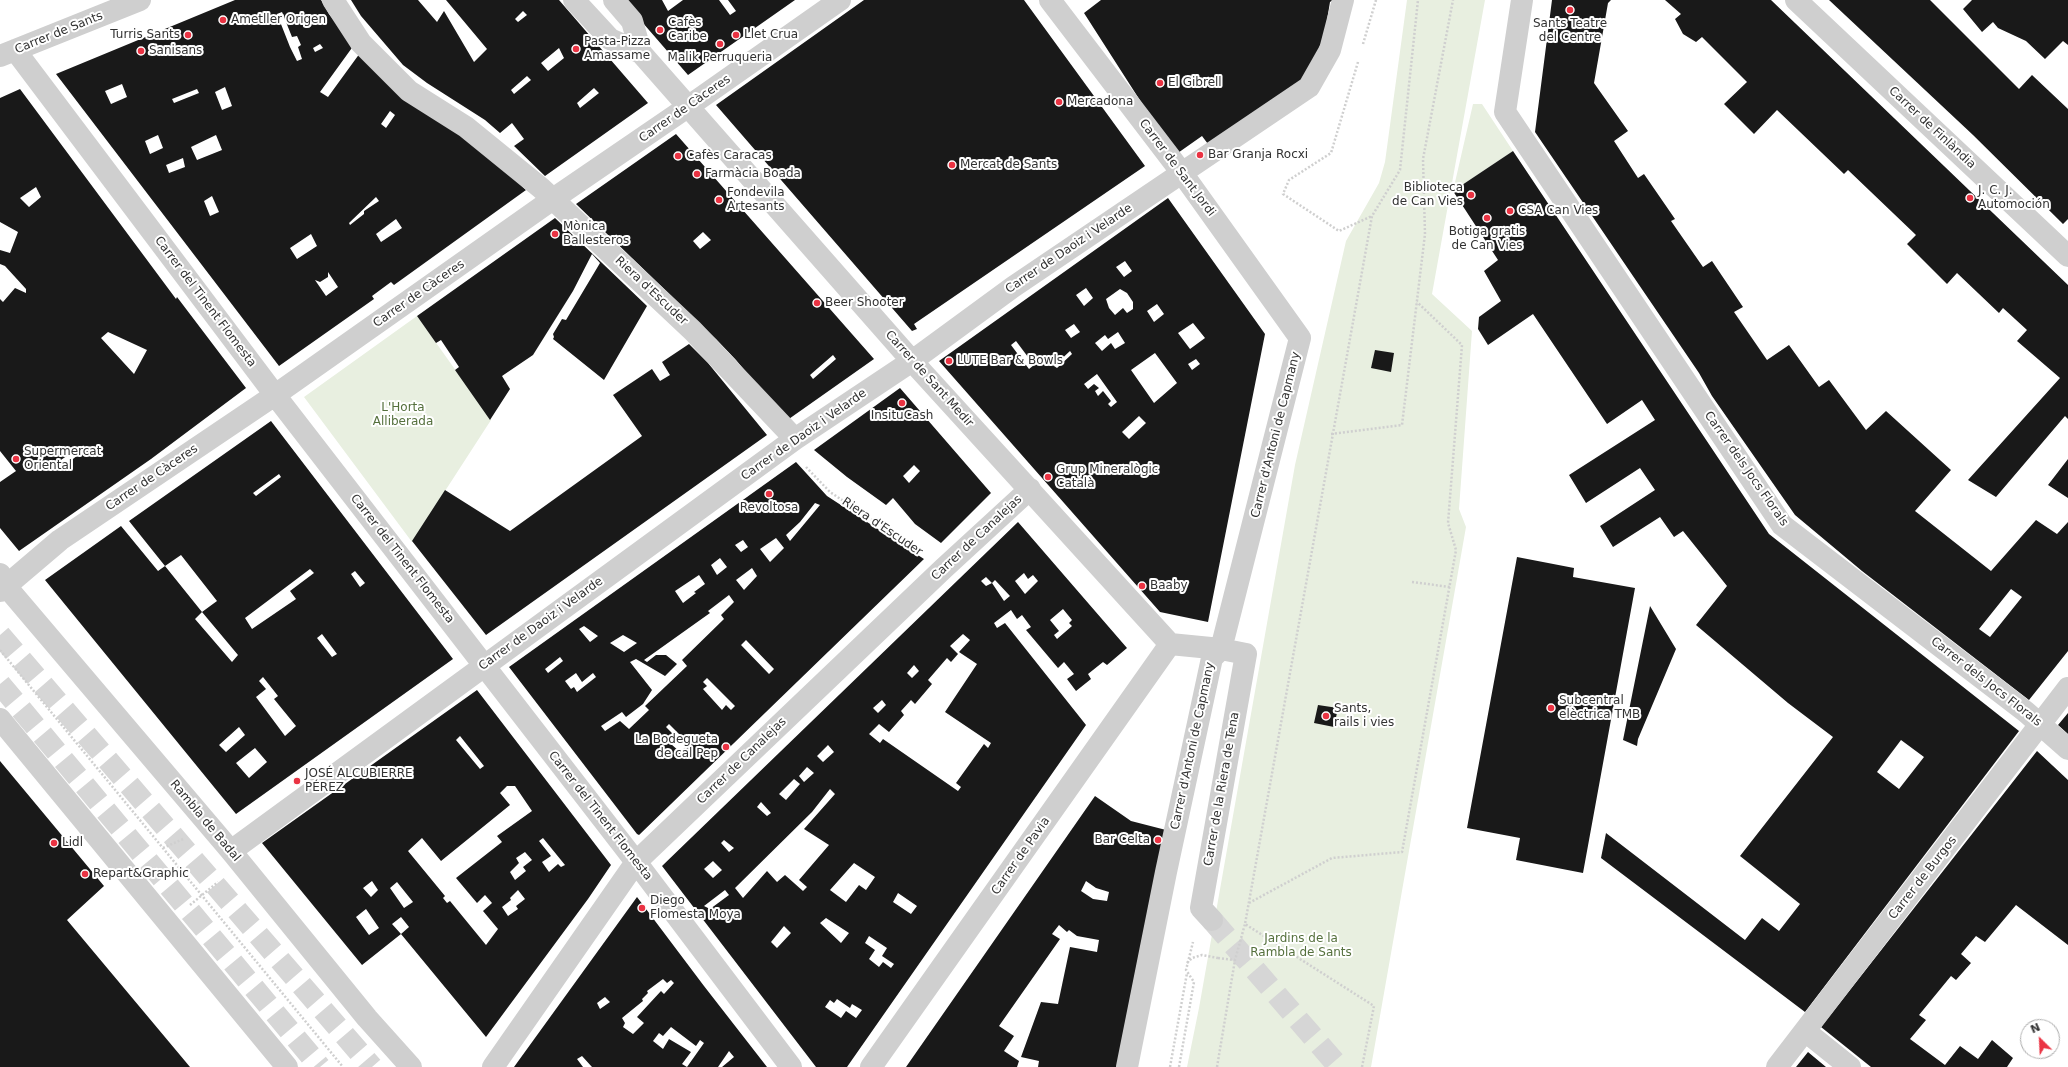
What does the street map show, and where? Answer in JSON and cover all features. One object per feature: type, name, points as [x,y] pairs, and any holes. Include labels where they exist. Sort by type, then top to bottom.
[{"type":"street","name":"Carrer de Sants","points":[[8,53],[140,0]]},
{"type":"street","name":"Riera d'Escuder","points":[[333,0],[361,43],[409,91],[466,127],[522,171],[693,331],[795,439]]},
{"type":"street","name":"Carrer de Sant Medir","points":[[574,0],[610,39],[641,53],[1170,644]]},
{"type":"street","name":"Carrer de Sant Medir","points":[[614,0],[632,21],[641,53]]},
{"type":"street","name":"Carrer de Càceres","points":[[2,583],[60,540],[275,395],[553,199],[840,0]]},
{"type":"street","name":"Carrer de Sant Jordi","points":[[1050,0],[1182,173],[1300,338]]},
{"type":"street","name":"Carrer de Daoiz i Velarde","points":[[231,852],[484,665],[795,439],[916,359],[1013,287],[1309,87],[1330,50],[1343,0]]},
{"type":"street","name":"Carrer dels Jocs Florals","points":[[1522,0],[1505,112],[1782,525],[2041,725],[2068,750]]},
{"type":"street","name":"Carrer de Finlàndia","points":[[1796,0],[2066,250]]},
{"type":"street","name":"Carrer del Tinent Flomesta","points":[[8,53],[484,665],[636,862],[791,1067]]},
{"type":"street","name":"Carrer d'Antoni de Capmany","points":[[1127,1067],[1166,872],[1212,658],[1221,649],[1300,338]]},
{"type":"street","name":"Carrer de Canalejas","points":[[493,1067],[636,862],[943,569],[1030,489]]},
{"type":"street","name":"Rambla de Badal","points":[[2,583],[231,852],[367,1018],[411,1067]]},
{"type":"street","points":[[1170,644],[1221,649]]},
{"type":"street","name":"Carrer de Pavia","points":[[871,1067],[1170,644]]},
{"type":"street","name":"Carrer de la Riera de Tena","points":[[1206,914],[1246,654],[1221,649]]},
{"type":"street","name":"Carrer de Burgos","points":[[1777,1067],[2068,688]]},
{"type":"street","points":[[0,719],[287,1067]]},
{"type":"street","points":[[1805,1031],[1850,1067]]},
{"type":"path","points":[[1363,46],[1376,0]]},
{"type":"path","points":[[1217,1067],[1235,960],[1249,904],[1372,216],[1400,170],[1418,0]]},
{"type":"path","points":[[1332,434],[1402,425],[1425,234],[1423,159],[1453,0]]},
{"type":"path","points":[[1358,61],[1332,153],[1289,180],[1284,194],[1339,230],[1372,216]]},
{"type":"path","points":[[1249,904],[1332,858],[1402,852],[1456,550],[1448,523],[1462,345],[1417,302]]},
{"type":"path","name":"Riera d'Escuder","points":[[795,439],[799,460],[830,492],[876,521],[943,569]]},
{"type":"path","points":[[1412,582],[1450,587]]},
{"type":"path","points":[[0,650],[343,1067]]},
{"type":"path","points":[[163,848],[185,838]]},
{"type":"path","name":"Rambla de Badal","points":[[185,910],[201,895],[222,879]]},
{"type":"path","points":[[1170,1067],[1187,973],[1187,965],[1206,914]]},
{"type":"path","points":[[1245,924],[1374,1006],[1362,1067]]},
{"type":"path","points":[[1187,965],[1192,958],[1202,955],[1235,960]]},
{"type":"path","points":[[1179,1067],[1194,982],[1187,973]]},
{"type":"green space","name":"Jardins de la Rambla de Sants","points":[[1407,0],[1485,0],[1432,294],[1472,331],[1459,509],[1466,527],[1371,1067],[1187,1067],[1199,1008],[1295,465],[1346,241],[1379,183],[1385,162]]},
{"type":"green space","points":[[1473,104],[1482,104],[1513,151],[1453,191]]},
{"type":"green space","name":"L'Horta Alliberada","points":[[417,316],[491,420],[412,542],[304,397]]},
{"type":"building","points":[[235,0],[321,0],[329,14],[354,45],[320,92],[328,97],[360,53],[472,140],[526,190],[394,285],[391,282],[372,296],[374,299],[279,366],[56,74]],"holes":[[[282,12],[292,37],[297,36],[301,45],[298,47],[302,59],[297,61],[277,14]],[[320,44],[323,48],[315,52],[313,48]],[[122,84],[127,97],[111,104],[105,91]],[[225,87],[232,106],[222,110],[215,92]],[[197,89],[199,93],[174,103],[172,99]],[[390,111],[395,115],[386,128],[381,124]],[[158,135],[163,148],[150,154],[145,141]],[[216,135],[222,150],[197,160],[191,147]],[[183,158],[185,167],[169,173],[166,165]],[[212,196],[219,212],[210,216],[204,201]],[[376,197],[379,201],[364,211],[364,214],[350,225],[349,223]],[[396,219],[402,228],[381,242],[376,234]],[[311,234],[317,246],[297,259],[290,248]],[[328,272],[338,287],[326,296],[315,280],[320,282],[328,277]]]},
{"type":"building","points":[[351,0],[418,0],[437,22],[444,11],[474,62],[487,49],[446,0],[559,0],[648,103],[545,176],[514,146],[524,139],[512,123],[500,133],[485,120],[427,83],[403,65],[361,16]],"holes":[[[523,11],[527,15],[518,22],[515,19]],[[559,48],[564,58],[548,71],[541,63]],[[527,76],[531,80],[514,94],[511,90]],[[594,88],[599,93],[580,108],[577,103]]]},
{"type":"building","points":[[623,0],[662,0],[668,11],[683,0],[719,0],[730,15],[736,11],[728,0],[795,0],[688,75]]},
{"type":"building","name":"Mercat de Sants","points":[[864,0],[1024,0],[1145,166],[914,324],[917,329],[912,331],[716,105]]},
{"type":"building","points":[[1101,0],[1333,0],[1330,2],[1326,26],[1332,35],[1320,45],[1317,56],[1323,66],[1211,148],[1202,136],[1175,155],[1084,13]]},
{"type":"building","points":[[1552,0],[1611,0],[1608,3],[1594,83],[1628,131],[1614,141],[1638,178],[1644,174],[1675,219],[1671,221],[1703,267],[1712,261],[1743,307],[1734,312],[1767,360],[1789,345],[1819,387],[1829,380],[1866,430],[1886,411],[1951,470],[1915,511],[1991,571],[2036,520],[2057,534],[2068,522],[2068,651],[2029,700],[1862,571],[1795,515],[1712,396],[1699,373],[1535,132]],"holes":[[[2011,589],[2022,597],[1990,637],[1979,629]]]},
{"type":"building","points":[[1665,0],[1771,0],[2068,285],[2068,419],[2065,416],[1996,497],[1968,480],[2060,378],[2017,341],[2027,330],[2003,308],[1999,313],[1957,273],[1947,284],[1907,244],[1916,235],[1848,170],[1844,174],[1777,110],[1754,134],[1724,104],[1747,82],[1702,37],[1696,42],[1683,34],[1675,19],[1681,14]]},
{"type":"building","points":[[1829,0],[1930,0],[2019,89],[2032,75],[2068,109],[2068,219],[2063,224],[1973,135]]},
{"type":"building","points":[[1972,0],[2068,0],[2068,45],[2063,41],[2045,59],[2026,41],[1998,28],[1993,22],[1982,32],[1963,9]]},
{"type":"building","points":[[20,89],[176,299],[177,297],[246,388],[151,459],[19,551],[0,528],[0,482],[16,471],[0,451],[0,299],[3,302],[15,288],[26,293],[26,289],[5,266],[0,264],[0,250],[10,253],[18,232],[0,222],[0,98]],"holes":[[[36,187],[41,197],[29,207],[20,198]],[[108,332],[147,350],[134,374],[101,338]],[[74,451],[78,455],[59,470],[55,464]]]},
{"type":"building","points":[[676,134],[874,359],[786,421],[736,360],[716,339],[576,204]],"holes":[[[703,232],[711,240],[700,249],[693,241]],[[833,355],[836,359],[813,379],[810,375]]]},
{"type":"building","points":[[1513,151],[1769,534],[2019,731],[1805,1012],[1601,858],[1606,833],[1745,940],[1762,918],[1779,931],[1800,904],[1740,856],[1833,737],[1788,703],[1696,625],[1727,586],[1683,531],[1674,537],[1660,517],[1613,547],[1600,526],[1655,490],[1640,468],[1586,503],[1569,475],[1655,420],[1642,400],[1607,424],[1533,314],[1488,345],[1478,329],[1479,317],[1501,301],[1484,271],[1498,260],[1453,191]],"holes":[[[1901,740],[1924,757],[1899,789],[1877,772]]]},
{"type":"building","points":[[1168,198],[1265,334],[1208,622],[1160,612],[939,361]],"holes":[[[1125,261],[1132,271],[1124,277],[1116,267]],[[1086,288],[1093,298],[1084,306],[1076,295]],[[1120,289],[1127,293],[1133,302],[1133,309],[1127,313],[1123,308],[1115,315],[1109,308],[1106,299]],[[1157,304],[1164,314],[1154,322],[1147,311]],[[1193,323],[1205,338],[1190,349],[1178,333]],[[1074,324],[1080,332],[1071,338],[1065,330]],[[1118,332],[1125,343],[1115,349],[1111,343],[1102,351],[1095,343],[1105,335],[1108,339]],[[1016,341],[1034,365],[1029,369],[1011,345]],[[1070,351],[1072,354],[1057,368],[1054,366]],[[1155,353],[1177,383],[1154,403],[1131,370]],[[1196,359],[1200,364],[1192,370],[1188,364]],[[1097,374],[1117,402],[1111,407],[1108,404],[1111,401],[1103,391],[1098,396],[1095,391],[1099,388],[1094,384],[1088,389],[1084,384]],[[1139,416],[1146,423],[1129,439],[1122,432]]]},
{"type":"building","points":[[555,218],[647,306],[604,380],[553,339],[553,334],[562,319],[566,320],[600,263],[592,254],[573,291],[533,355],[502,376],[510,389],[490,420],[455,370],[459,367],[441,340],[436,343],[417,316]]},
{"type":"building","points":[[689,344],[708,363],[767,435],[486,635],[412,541],[445,490],[510,531],[642,436],[613,395],[652,369],[660,381],[670,375],[662,362]]},
{"type":"building","points":[[1375,350],[1394,353],[1391,372],[1371,368]]},
{"type":"building","points":[[900,388],[991,493],[941,543],[915,524],[893,498],[886,505],[847,477],[814,450]],"holes":[[[914,465],[920,471],[909,483],[903,476]]]},
{"type":"building","points":[[271,421],[453,659],[236,814],[45,580],[121,526],[158,571],[165,566],[129,521]],"holes":[[[279,474],[281,477],[256,496],[253,493]],[[181,555],[217,601],[202,612],[165,566]],[[310,569],[314,573],[290,591],[296,599],[252,629],[245,618]],[[355,571],[365,583],[360,587],[351,574]],[[202,612],[238,655],[232,662],[195,619]],[[322,634],[337,654],[332,657],[317,638]],[[263,677],[278,696],[274,699],[296,726],[285,736],[256,697],[266,689],[259,681]],[[239,727],[245,735],[226,752],[219,745]],[[255,748],[267,762],[249,778],[236,763]]]},
{"type":"building","points":[[2068,459],[2068,498],[2048,485]]},
{"type":"building","points":[[796,462],[827,496],[924,559],[639,835],[509,667]],"holes":[[[815,503],[820,505],[790,541],[786,535],[800,522]],[[776,538],[784,548],[770,562],[760,549]],[[743,540],[748,547],[741,552],[735,545]],[[720,558],[727,567],[717,575],[711,565]],[[752,568],[757,576],[744,590],[736,580]],[[699,575],[705,584],[683,603],[675,591]],[[729,595],[734,602],[721,615],[724,619],[682,660],[687,666],[645,706],[649,710],[629,729],[620,721],[605,731],[601,726],[622,712],[626,717],[643,704],[652,690],[630,662],[636,659],[665,676],[677,664],[666,655],[656,655],[647,662],[644,660],[710,613],[708,611]],[[584,626],[598,636],[590,642],[579,629]],[[623,635],[637,643],[624,652],[610,643]],[[746,640],[774,669],[769,674],[741,645]],[[560,657],[563,661],[548,673],[545,669]],[[576,673],[582,682],[593,673],[596,677],[577,692],[574,687],[571,689],[565,681]],[[707,678],[735,706],[731,710],[726,705],[722,710],[703,689],[707,686],[703,682]],[[669,724],[689,744],[680,752],[671,744],[677,738],[666,727]]]},
{"type":"building","points":[[1018,522],[1127,648],[1107,665],[1103,662],[1088,674],[1091,679],[1076,691],[1067,679],[1074,674],[1064,662],[1058,668],[1026,630],[1031,627],[1022,615],[1017,619],[1011,610],[994,623],[997,628],[1005,623],[1086,725],[847,1067],[816,1067],[662,866]],"holes":[[[1024,573],[1028,579],[1033,575],[1038,581],[1025,594],[1015,581]],[[986,577],[992,583],[986,586],[981,581]],[[995,580],[1010,596],[1004,601],[992,583]],[[1063,609],[1072,620],[1069,623],[1072,626],[1057,639],[1054,635],[1059,631],[1050,620]],[[963,634],[970,640],[959,652],[977,664],[945,712],[991,743],[988,748],[984,744],[956,783],[961,787],[958,791],[883,739],[880,743],[869,734],[879,724],[889,732],[904,715],[901,711],[911,700],[915,704],[932,684],[928,680],[947,658],[951,662],[958,654],[950,646]],[[914,665],[919,671],[912,678],[907,673]],[[882,700],[886,705],[878,713],[873,708]],[[828,745],[834,752],[823,762],[817,756]],[[807,767],[814,773],[804,782],[799,776]],[[794,779],[800,784],[786,800],[779,794]],[[830,789],[835,794],[804,829],[829,845],[799,880],[807,887],[803,891],[785,875],[777,882],[767,871],[743,898],[735,888],[812,812]],[[761,802],[771,813],[767,816],[757,807]],[[724,840],[734,848],[729,852],[721,843]],[[713,861],[722,870],[713,878],[704,869]],[[854,863],[875,877],[866,890],[859,885],[846,902],[830,890]],[[725,890],[729,895],[710,909],[704,906]],[[898,893],[917,906],[911,914],[893,902]],[[826,918],[849,933],[841,943],[820,923]],[[784,926],[791,933],[777,948],[771,942]],[[869,936],[887,948],[882,956],[894,964],[891,968],[883,962],[879,967],[869,959],[875,950],[865,943]],[[837,999],[850,1008],[852,1004],[862,1010],[856,1018],[846,1011],[841,1018],[825,1007],[830,1000],[834,1003]]]},
{"type":"building","name":"Subcentral elèctrica TMB","points":[[1517,557],[1574,568],[1573,577],[1635,588],[1583,873],[1516,860],[1520,838],[1467,828]]},
{"type":"building","points":[[1650,606],[1676,649],[1638,739],[1637,746],[1623,740]]},
{"type":"building","points":[[477,690],[611,865],[588,899],[486,1037],[401,934],[362,965],[262,843]],"holes":[[[460,736],[484,766],[480,769],[456,740]],[[507,786],[515,786],[532,811],[497,836],[502,842],[456,878],[477,903],[485,895],[492,903],[483,911],[498,929],[486,945],[450,901],[447,903],[443,898],[445,896],[408,851],[422,838],[441,861],[510,805],[500,793]],[[543,838],[565,865],[561,867],[558,864],[549,872],[542,862],[551,856],[539,841]],[[525,852],[532,860],[523,867],[526,871],[515,880],[510,872],[519,863],[516,858]],[[372,881],[378,890],[371,897],[363,888]],[[397,882],[413,902],[404,908],[390,888]],[[518,890],[525,899],[516,906],[518,909],[508,916],[502,907],[511,900],[510,898]],[[366,909],[379,928],[369,935],[356,917]],[[401,917],[409,927],[401,934],[392,924]]]},
{"type":"building","name":"Sants, rails i vies","points":[[1318,705],[1338,708],[1334,727],[1314,723]]},
{"type":"building","points":[[2068,713],[2068,734],[2058,725]]},
{"type":"building","points":[[2037,751],[2068,780],[2068,945],[2016,905],[1985,942],[1976,936],[1961,954],[1971,963],[1956,980],[1951,976],[1919,1015],[1926,1020],[1910,1039],[1945,1065],[1960,1046],[1978,1059],[1992,1040],[2013,1058],[2007,1067],[1871,1067],[1821,1027]]},
{"type":"building","points":[[0,761],[104,886],[67,920],[190,1067],[0,1067]]},
{"type":"building","points":[[1095,796],[1131,821],[1166,830],[1118,1067],[1038,1067],[1039,1061],[1021,1057],[1041,1002],[1058,1004],[1070,947],[1097,952],[1099,940],[1077,936],[1069,930],[1067,932],[1059,925],[1052,934],[1060,939],[999,1026],[1014,1036],[1004,1051],[1019,1061],[1017,1067],[906,1067]],"holes":[[[1086,881],[1096,888],[1109,892],[1107,901],[1093,899],[1081,891]]]},
{"type":"building","points":[[637,897],[767,1067],[722,1067],[734,1057],[729,1051],[718,1067],[687,1067],[592,1067],[582,1056],[577,1059],[583,1067],[514,1067]],"holes":[[[663,979],[667,983],[671,980],[674,983],[664,994],[661,991],[637,1017],[644,1023],[633,1034],[623,1027],[625,1023],[622,1018],[643,1001],[642,999],[648,993],[647,991]],[[605,997],[610,1002],[600,1009],[597,1003]],[[671,1027],[696,1046],[700,1040],[704,1043],[687,1067],[682,1064],[691,1052],[669,1039],[663,1049],[653,1041],[659,1033],[663,1036]]]},
{"type":"building","points":[[1808,1052],[1826,1067],[1796,1067]]},
{"type":"tunnel","points":[[0,635],[372,1067]]},
{"type":"tunnel","points":[[0,684],[320,1067]]},
{"type":"tunnel","points":[[1212,920],[1339,1067]]},
{"type":"place","name":"Sants Teatre del Centre","points":[[1570,10]]},
{"type":"place","name":"Ametller Origen","points":[[223,20]]},
{"type":"place","name":"Cafès Caribe","points":[[660,30]]},
{"type":"place","name":"Turris Sants","points":[[188,35]]},
{"type":"place","name":"Llet Crua","points":[[736,35]]},
{"type":"place","name":"Malik Perruqueria","points":[[720,44]]},
{"type":"place","name":"Pasta-Pizza Amassame","points":[[576,49]]},
{"type":"place","name":"Sanisans","points":[[141,51]]},
{"type":"place","name":"El Gibrell","points":[[1160,83]]},
{"type":"place","name":"Mercadona","points":[[1059,102]]},
{"type":"place","name":"Bar Granja Rocxi","points":[[1200,155]]},
{"type":"place","name":"Cafès Caracas","points":[[678,156]]},
{"type":"place","name":"Mercat de Sants","points":[[952,165]]},
{"type":"place","name":"Farmàcia Boada","points":[[697,174]]},
{"type":"place","name":"Biblioteca de Can Vies","points":[[1471,195]]},
{"type":"place","name":"J. C. J. Automoción","points":[[1970,198]]},
{"type":"place","name":"Fondevila Artesants","points":[[719,200]]},
{"type":"place","name":"CSA Can Vies","points":[[1510,211]]},
{"type":"place","name":"Botiga gratis de Can Vies","points":[[1487,218]]},
{"type":"place","name":"Mònica Ballesteros","points":[[555,234]]},
{"type":"place","name":"Beer Shooter","points":[[817,303]]},
{"type":"place","name":"LUTE Bar & Bowls","points":[[949,361]]},
{"type":"place","name":"InsituCash","points":[[902,403]]},
{"type":"place","name":"Supermercat Oriental","points":[[16,459]]},
{"type":"place","name":"Grup Mineralògic Català","points":[[1048,477]]},
{"type":"place","name":"Revoltosa","points":[[769,494]]},
{"type":"place","name":"Baaby","points":[[1142,586]]},
{"type":"place","name":"Subcentral elèctrica TMB","points":[[1551,708]]},
{"type":"place","name":"Sants, rails i vies","points":[[1326,716]]},
{"type":"place","name":"La Bodegueta de cal Pep","points":[[726,747]]},
{"type":"place","name":"JOSÉ ALCUBIERRE PÉREZ","points":[[297,781]]},
{"type":"place","name":"Bar Celta","points":[[1158,840]]},
{"type":"place","name":"Lidl","points":[[54,843]]},
{"type":"place","name":"Repart&Graphic","points":[[85,874]]},
{"type":"place","name":"Diego Flomesta Moya","points":[[642,908]]}]
